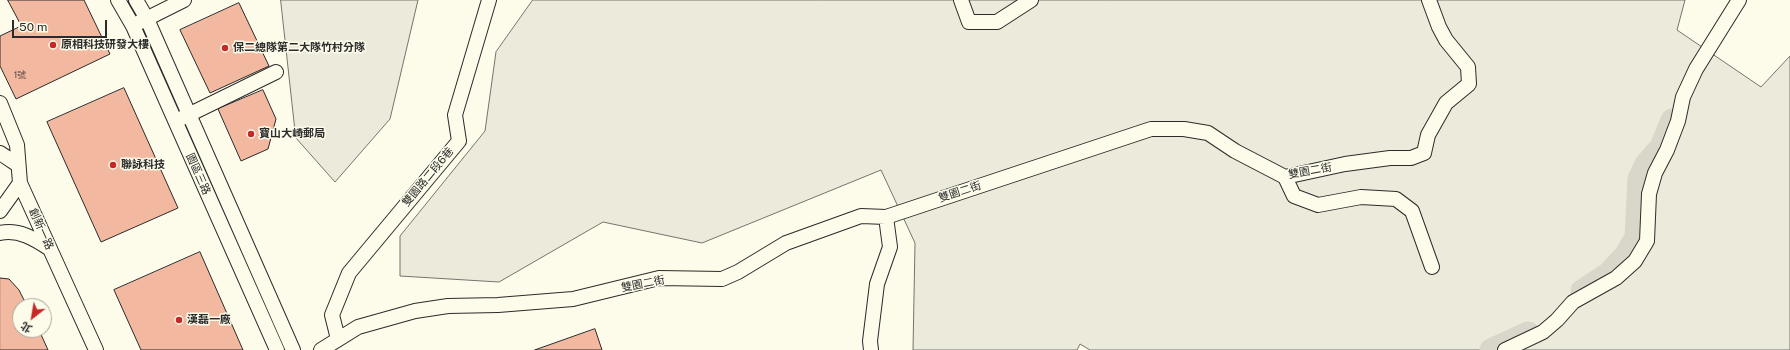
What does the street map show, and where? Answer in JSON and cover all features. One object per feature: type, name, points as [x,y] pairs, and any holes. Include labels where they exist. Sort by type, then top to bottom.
[{"type":"street","name":"園區三路","points":[[118,0],[133,26],[277,350]]},
{"type":"street","name":"園區三路","points":[[136,0],[147,20],[293,350]]},
{"type":"street","points":[[133,26],[184,0]]},
{"type":"street","name":"雙園路二段6巷","points":[[338,338],[332,315],[349,273],[459,141],[455,115],[490,0]]},
{"type":"street","points":[[961,0],[969,22],[997,22],[1031,0]]},
{"type":"street","name":"雙園二街","points":[[321,350],[338,338],[358,327],[415,311],[448,306],[498,305],[572,299],[660,278],[722,279],[738,272],[786,243],[862,216],[886,217],[1151,130],[1184,129],[1208,133],[1242,154],[1285,177],[1345,164],[1390,158],[1411,158],[1424,153],[1428,135],[1446,103],[1469,84],[1468,67],[1446,40],[1439,27],[1429,0]]},
{"type":"street","points":[[1505,350],[1543,332],[1557,320],[1573,302],[1616,278],[1635,260],[1647,241],[1649,194],[1655,173],[1667,150],[1678,121],[1683,97],[1696,69],[1739,0]]},
{"type":"street","points":[[175,122],[276,72]]},
{"type":"street","name":"創新一路","points":[[0,103],[17,145],[20,183],[96,350]]},
{"type":"street","points":[[0,153],[18,165]]},
{"type":"street","points":[[1285,177],[1294,196],[1318,205],[1361,197],[1396,199],[1412,211],[1432,267]]},
{"type":"street","points":[[0,211],[20,183]]},
{"type":"street","points":[[871,350],[877,284],[890,247],[886,217]]},
{"type":"street","points":[[0,233],[22,234],[35,239],[50,249]]},
{"type":"shaded area","points":[[281,0],[418,0],[390,119],[335,182],[296,138]]},
{"type":"shaded area","points":[[533,0],[1685,0],[1677,30],[1761,87],[1790,56],[1790,350],[1090,350],[1080,344],[1077,350],[913,350],[915,243],[881,170],[702,243],[603,222],[499,282],[400,276],[400,236],[485,131],[496,52]]},
{"type":"building","name":"原相科技研發大樓","points":[[8,0],[84,0],[110,54],[16,99],[0,66],[0,36],[21,26]]},
{"type":"building","name":"保二總隊第二大隊竹村分隊","points":[[239,3],[269,66],[210,93],[180,30]]},
{"type":"building","name":"聯詠科技","points":[[124,88],[178,208],[101,242],[47,122]]},
{"type":"building","name":"寶山大崎郵局","points":[[263,90],[276,119],[268,149],[241,161],[218,109]]},
{"type":"building","name":"漢磊一廠","points":[[200,252],[243,350],[141,350],[114,290]]},
{"type":"building","points":[[0,278],[9,279],[19,290],[23,298],[12,298],[12,338],[43,338],[48,350],[0,350]]},
{"type":"building","points":[[595,329],[602,350],[535,350]]},
{"type":"waterway","points":[[1582,291],[1608,274],[1625,256],[1636,237],[1639,179],[1646,164],[1661,147],[1672,120]]},
{"type":"waterway","points":[[1491,350],[1528,333]]},
{"type":"place","name":"原相科技研發大樓","points":[[53,45]]},
{"type":"place","name":"保二總隊第二大隊竹村分隊","points":[[225,48]]},
{"type":"place","name":"寶山大崎郵局","points":[[251,134]]},
{"type":"place","name":"聯詠科技","points":[[113,165]]},
{"type":"place","name":"漢磊一廠","points":[[179,320]]}]
